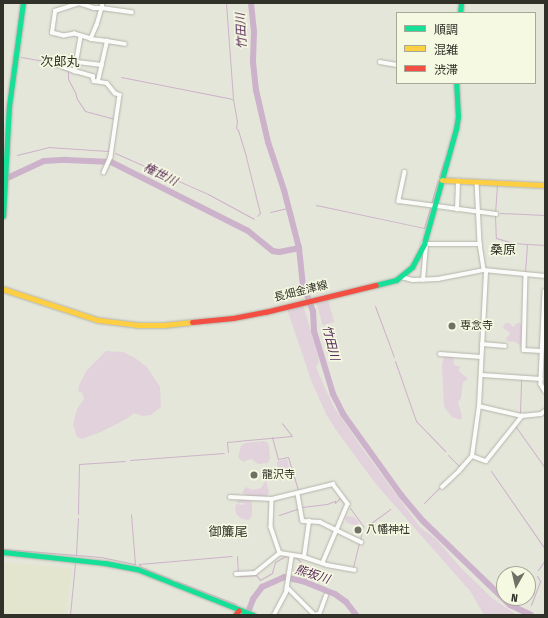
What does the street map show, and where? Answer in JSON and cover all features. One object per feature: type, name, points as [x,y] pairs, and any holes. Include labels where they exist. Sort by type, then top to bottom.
[{"type":"main road","points":[[3,216],[10,106],[23,3]]},
{"type":"main road","name":"長畑金津線","points":[[3,288],[98,320],[136,325],[164,325],[265,312],[329,295],[386,283],[401,277],[416,261],[425,244],[458,117],[456,84]]},
{"type":"main road","points":[[442,180],[545,185]]},
{"type":"main road","points":[[3,552],[105,562],[137,569],[253,615]]},
{"type":"main road","points":[[235,615],[239,610]]},
{"type":"street","points":[[125,44],[81,37],[75,34],[64,36],[52,33],[55,11],[79,3],[94,8],[132,12]]},
{"type":"street","points":[[91,39],[103,3]]},
{"type":"street","points":[[75,71],[81,37]]},
{"type":"street","points":[[98,81],[107,41]]},
{"type":"street","points":[[47,61],[93,76],[94,81],[107,83],[115,93],[120,95],[111,157],[104,173]]},
{"type":"street","points":[[77,62],[102,66]]},
{"type":"street","points":[[380,62],[396,65]]},
{"type":"street","points":[[404,172],[399,201],[478,213],[496,214]]},
{"type":"street","points":[[457,210],[458,181]]},
{"type":"street","points":[[442,487],[472,456],[479,406],[482,375],[481,356],[485,271],[480,244],[477,182]]},
{"type":"street","points":[[423,280],[425,244],[480,244]]},
{"type":"street","points":[[401,277],[423,280],[485,271],[545,276]]},
{"type":"street","points":[[526,275],[524,350],[541,351]]},
{"type":"street","points":[[545,291],[541,351],[541,384],[545,391]]},
{"type":"street","points":[[482,344],[505,346]]},
{"type":"street","points":[[440,354],[481,356]]},
{"type":"street","points":[[482,375],[541,379]]},
{"type":"street","points":[[479,406],[522,416],[541,414],[545,411]]},
{"type":"street","points":[[472,456],[486,461],[522,416]]},
{"type":"street","points":[[230,497],[272,500],[332,484],[348,504],[323,563]]},
{"type":"street","points":[[298,494],[303,521],[320,522],[338,529],[361,542]]},
{"type":"street","points":[[272,500],[271,527],[280,553]]},
{"type":"street","points":[[304,557],[309,521]]},
{"type":"street","points":[[236,574],[255,573],[280,553],[304,557],[327,565],[355,570]]},
{"type":"street","points":[[274,615],[287,587],[292,555]]},
{"type":"street","points":[[287,587],[315,615],[319,615],[326,596]]},
{"type":"shaded area","points":[[328,299],[334,322],[323,325],[316,302]]},
{"type":"shaded area","points":[[303,305],[317,351],[319,362],[316,367],[334,407],[420,527],[436,539],[462,569],[496,601],[496,606],[504,606],[517,615],[484,615],[470,591],[375,483],[326,414],[311,380],[287,309]]},
{"type":"shaded area","points":[[505,323],[509,323],[513,327],[517,323],[521,323],[523,328],[521,346],[515,342],[507,341],[506,338],[510,334],[503,328]]},
{"type":"shaded area","points":[[106,351],[123,352],[135,358],[147,367],[160,387],[161,407],[151,415],[143,416],[134,413],[128,418],[103,431],[82,439],[77,437],[73,424],[77,409],[84,399],[82,393],[78,391],[79,385],[87,370]]},
{"type":"shaded area","points":[[444,356],[453,356],[454,365],[461,367],[458,370],[467,378],[467,380],[463,382],[461,398],[458,402],[462,416],[461,420],[452,417],[444,406],[442,365]]},
{"type":"shaded area","points":[[264,441],[268,443],[269,447],[270,458],[268,463],[258,464],[251,459],[243,462],[238,457],[241,446],[245,443]]},
{"type":"shaded area","points":[[287,459],[290,470],[279,472],[276,462]]},
{"type":"shaded area","points":[[266,480],[269,492],[267,496],[249,497],[242,492],[246,487],[252,490],[261,488]]},
{"type":"shaded area","points":[[237,499],[245,499],[252,502],[252,515],[249,520],[242,519],[237,515],[235,509],[236,504],[243,505],[245,503],[237,503]]},
{"type":"shaded area","points":[[347,516],[354,517],[359,522],[358,526],[347,523],[345,519]]},
{"type":"shaded area","points":[[3,562],[72,568],[66,615],[3,615]]},
{"type":"waterway","points":[[226,3],[233,98]]},
{"type":"waterway","name":"竹田川","points":[[251,3],[254,32],[253,62],[256,90],[268,142],[284,190],[299,248],[303,284],[313,311],[314,331],[333,394],[343,414],[401,495],[423,521],[510,605],[531,615]]},
{"type":"waterway","points":[[21,57],[44,61]]},
{"type":"waterway","points":[[57,66],[68,71],[68,79],[77,99],[85,111],[115,119]]},
{"type":"waterway","points":[[121,77],[233,99],[237,121],[236,128],[238,130],[246,157],[260,213],[257,216]]},
{"type":"waterway","points":[[17,155],[48,147],[108,151],[113,130]]},
{"type":"waterway","points":[[115,153],[208,194],[254,219]]},
{"type":"waterway","name":"権世川","points":[[3,180],[44,161],[66,160],[111,162],[248,231],[273,251],[279,252],[299,248]]},
{"type":"waterway","points":[[439,177],[444,161]]},
{"type":"waterway","points":[[431,204],[438,180]]},
{"type":"waterway","points":[[497,185],[495,215],[496,238],[514,243],[527,244],[525,273]]},
{"type":"waterway","points":[[316,205],[424,228],[430,208]]},
{"type":"waterway","points":[[270,212],[288,208]]},
{"type":"waterway","points":[[500,213],[545,215]]},
{"type":"waterway","points":[[528,244],[545,245],[545,243]]},
{"type":"waterway","points":[[375,306],[394,357]]},
{"type":"waterway","points":[[395,361],[416,421],[445,451]]},
{"type":"waterway","points":[[520,412],[521,380]]},
{"type":"waterway","points":[[228,452],[227,442],[292,436],[282,423]]},
{"type":"waterway","points":[[516,427],[545,468]]},
{"type":"waterway","points":[[272,437],[278,459],[288,457],[298,490]]},
{"type":"waterway","points":[[130,460],[224,453]]},
{"type":"waterway","points":[[448,455],[460,467]]},
{"type":"waterway","points":[[78,514],[79,464],[125,461]]},
{"type":"waterway","points":[[448,479],[456,471]]},
{"type":"waterway","points":[[491,471],[545,549]]},
{"type":"waterway","points":[[424,503],[439,488]]},
{"type":"waterway","points":[[302,507],[327,504],[335,501],[335,503],[340,498],[345,503]]},
{"type":"waterway","points":[[279,515],[299,508]]},
{"type":"waterway","points":[[350,508],[363,526],[360,540]]},
{"type":"waterway","points":[[367,526],[390,509]]},
{"type":"waterway","points":[[3,549],[101,557],[135,564],[131,514]]},
{"type":"waterway","points":[[76,555],[78,518]]},
{"type":"waterway","points":[[353,567],[359,543]]},
{"type":"waterway","points":[[171,579],[141,567],[139,564],[232,556]]},
{"type":"waterway","points":[[237,556],[238,573]]},
{"type":"waterway","points":[[239,576],[256,575],[260,580],[272,573],[275,562],[286,556]]},
{"type":"waterway","points":[[295,557],[300,561],[309,575]]},
{"type":"waterway","points":[[538,570],[545,560]]},
{"type":"waterway","points":[[70,615],[75,563]]},
{"type":"waterway","points":[[536,592],[540,581],[537,576]]},
{"type":"waterway","name":"熊坂川","points":[[247,615],[253,599],[262,587],[284,577],[305,582],[335,594],[346,602],[356,615]]},
{"type":"waterway","points":[[176,581],[236,604]]},
{"type":"traffic: fast","points":[[3,216],[9,106],[23,3]]},
{"type":"traffic: fast","points":[[460,12],[461,3]]},
{"type":"traffic: fast","points":[[376,285],[396,280],[412,267],[424,244],[456,129],[458,117],[456,84]]},
{"type":"traffic: fast","points":[[3,552],[105,563],[137,569],[253,615]]},
{"type":"traffic: slow","points":[[442,180],[545,185]]},
{"type":"traffic: slow","points":[[3,289],[98,320],[136,325],[164,325],[192,322]]},
{"type":"traffic: jam","points":[[192,322],[233,318],[265,312],[376,285]]},
{"type":"traffic: jam","points":[[235,615],[239,610]]},
{"type":"place","name":"専念寺","points":[[452,326]]},
{"type":"place","name":"龍沢寺","points":[[254,475]]},
{"type":"place","name":"八幡神社","points":[[358,530]]},
{"type":"district","name":"次郎丸","points":[[60,62]]},
{"type":"district","name":"桑原","points":[[503,250]]},
{"type":"district","name":"御簾尾","points":[[228,532]]}]
